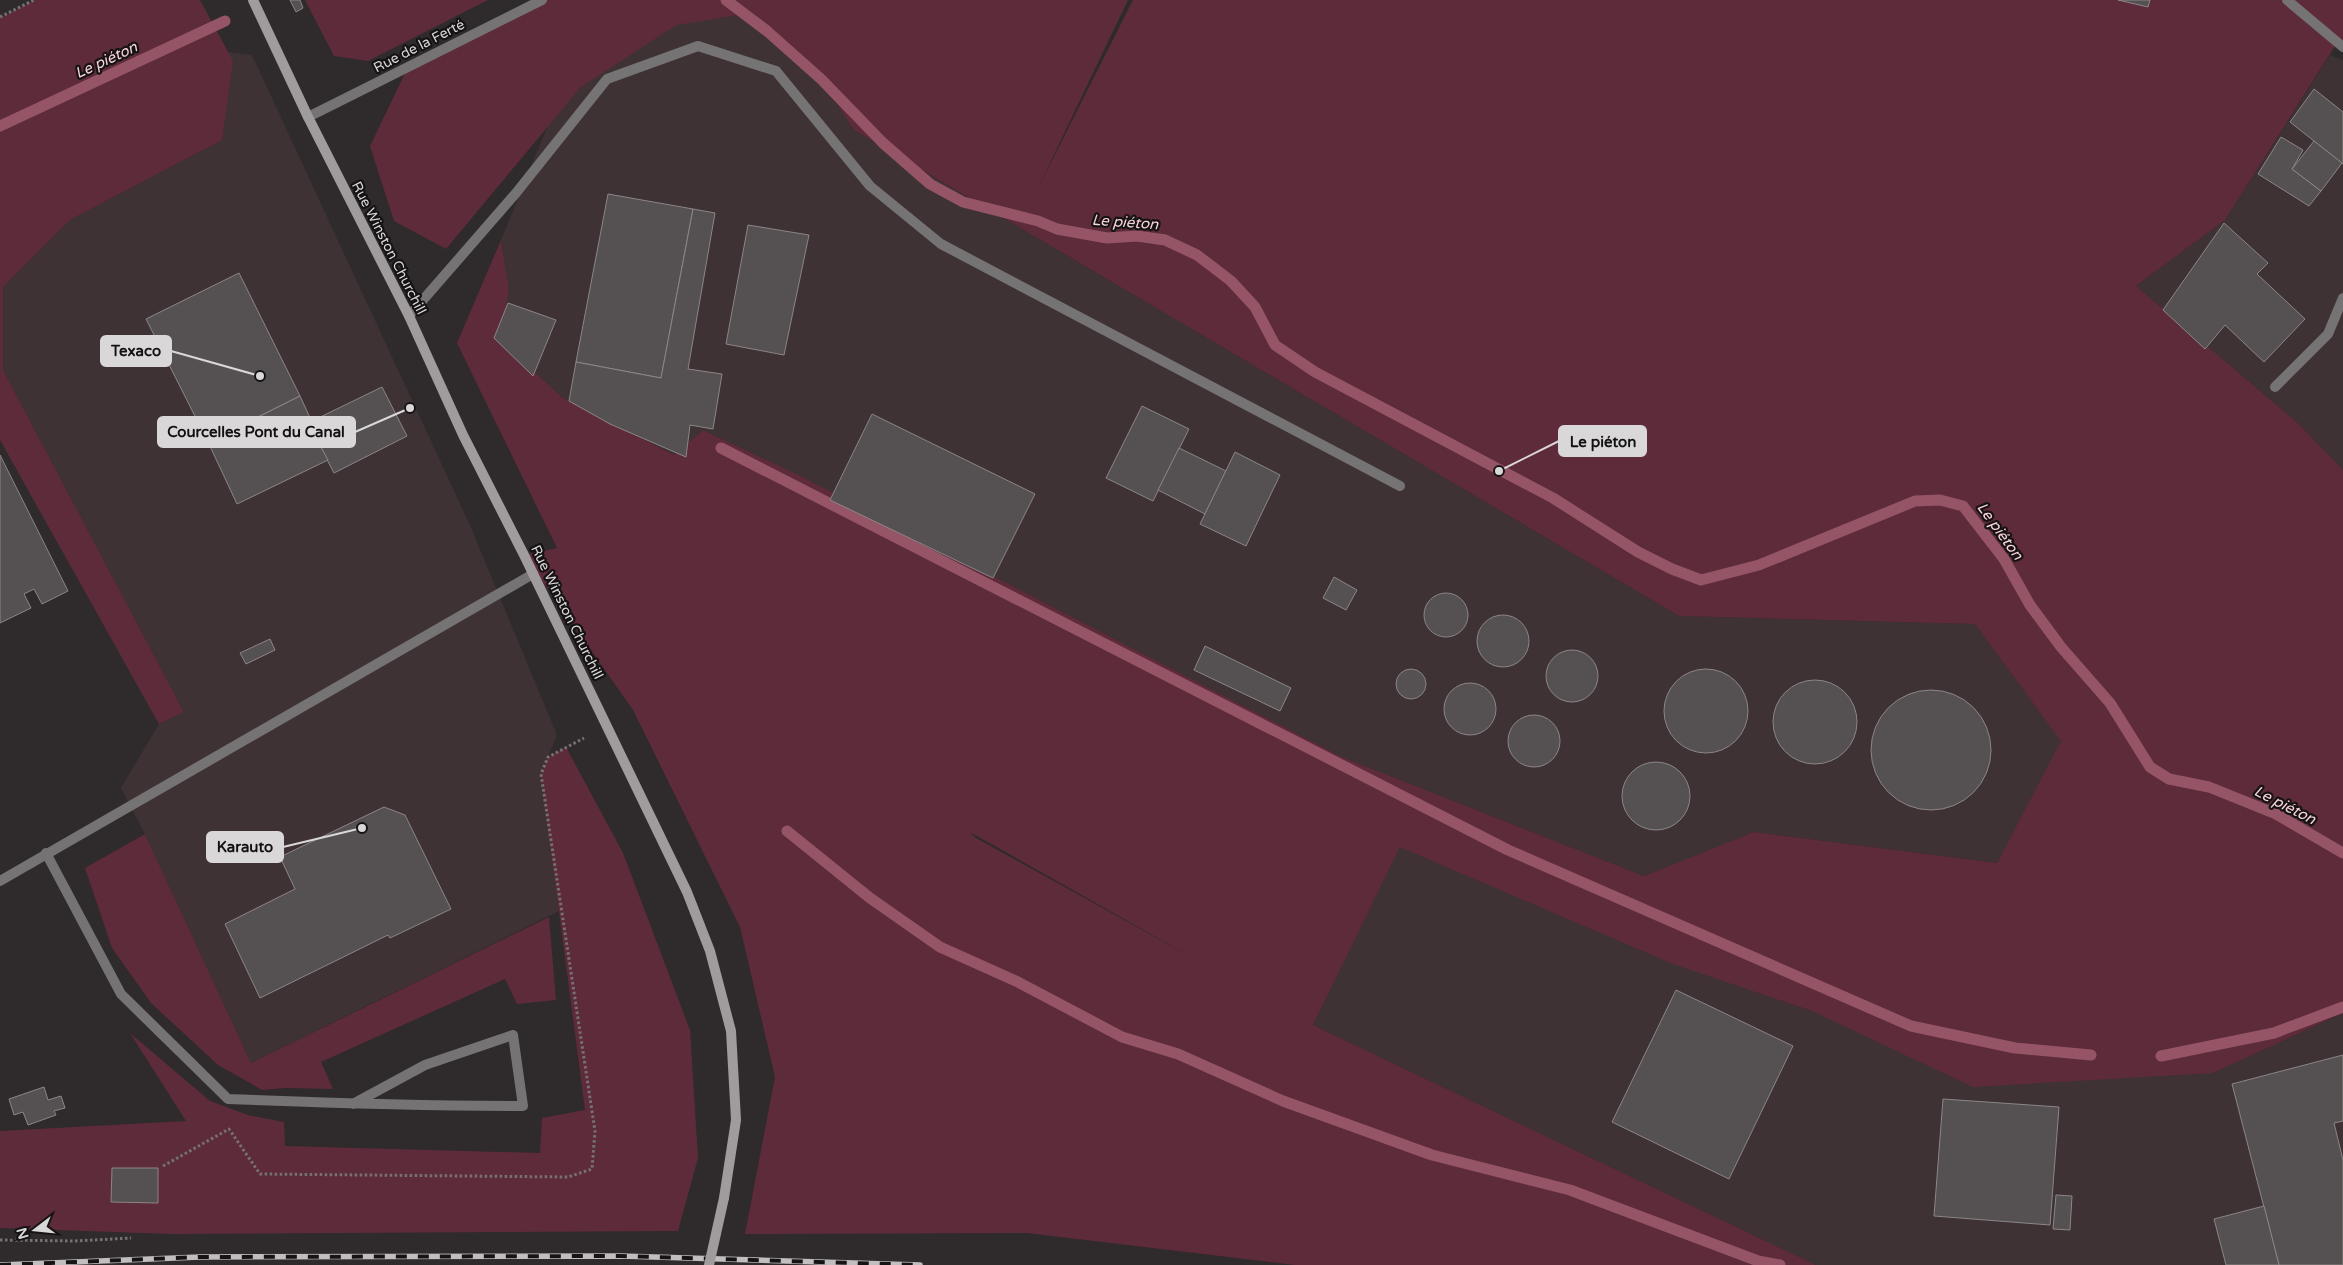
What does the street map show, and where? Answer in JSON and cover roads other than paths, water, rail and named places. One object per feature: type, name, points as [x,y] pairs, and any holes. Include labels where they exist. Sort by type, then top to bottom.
[{"type":"main road","name":"Rue Winston Churchill","points":[[253,0],[308,117],[409,316],[463,435],[662,836],[688,892],[710,952],[730,1031],[736,1120],[724,1198],[709,1265]]},
{"type":"street","name":"Rue de la Ferté","points":[[308,117],[542,0]]},
{"type":"street","points":[[2287,0],[2343,47]]},
{"type":"street","points":[[409,316],[516,193],[607,79],[698,46],[776,71],[870,186],[941,244],[1400,486]]},
{"type":"street","points":[[2275,387],[2328,334],[2343,298]]},
{"type":"street","points":[[0,880],[533,574]]},
{"type":"street","points":[[46,853],[121,994],[228,1099],[352,1104],[523,1106],[513,1035],[425,1065],[352,1104]]},
{"type":"waterway","name":"Le piéton","points":[[726,0],[767,31],[821,79],[883,143],[930,184],[963,202],[1038,221],[1057,229],[1107,238],[1137,236],[1165,240],[1197,255],[1231,281],[1255,307],[1275,345],[1315,372],[1553,498],[1638,552],[1672,569],[1701,580],[1759,565],[1915,501],[1940,500],[1963,506],[2004,559],[2030,605],[2061,647],[2110,703],[2150,767],[2169,779],[2209,787],[2276,814],[2343,853]]},
{"type":"waterway","name":"Le piéton","points":[[0,126],[225,21]]},
{"type":"waterway","points":[[721,448],[1508,850],[1911,1026],[2015,1048],[2091,1055]]},
{"type":"waterway","points":[[787,831],[870,898],[940,947],[1018,982],[1122,1037],[1178,1054],[1283,1101],[1432,1155],[1570,1190],[1758,1261],[1780,1265]]},
{"type":"waterway","points":[[2161,1056],[2274,1033],[2343,1007]]},
{"type":"railway","points":[[0,1265],[200,1257],[620,1256],[920,1265]]},
{"type":"place","name":"Texaco","points":[[260,376]]},
{"type":"place","name":"Courcelles Pont du Canal","points":[[410,408]]},
{"type":"place","name":"Le piéton","points":[[1499,471]]},
{"type":"place","name":"Karauto","points":[[362,828]]}]
